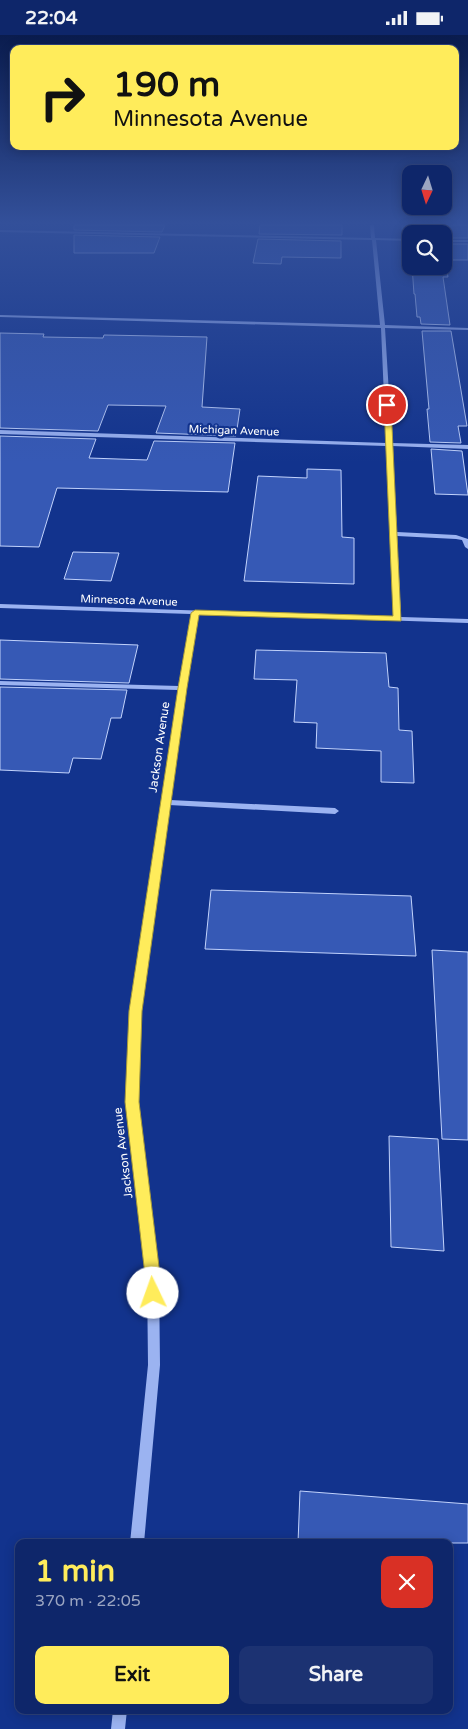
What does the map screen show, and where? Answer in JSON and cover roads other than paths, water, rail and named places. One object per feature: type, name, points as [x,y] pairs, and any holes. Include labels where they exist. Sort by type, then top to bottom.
[{"type":"street","points":[[380,304],[398,619]]},
{"type":"street","points":[[0,316],[468,329]]},
{"type":"street","name":"Michigan Avenue","points":[[0,432],[468,447]]},
{"type":"street","points":[[394,534],[456,537],[465,539],[468,547]]},
{"type":"street","name":"Minnesota Avenue","points":[[0,606],[468,621]]},
{"type":"street","name":"Jackson Avenue","points":[[137,1539],[154,1365],[153,1275],[132,1102],[136,1011],[182,688],[195,613]]},
{"type":"street","points":[[0,683],[182,688]]},
{"type":"street","points":[[167,803],[335,811]]},
{"type":"street","points":[[118,1729],[120,1714]]}]
